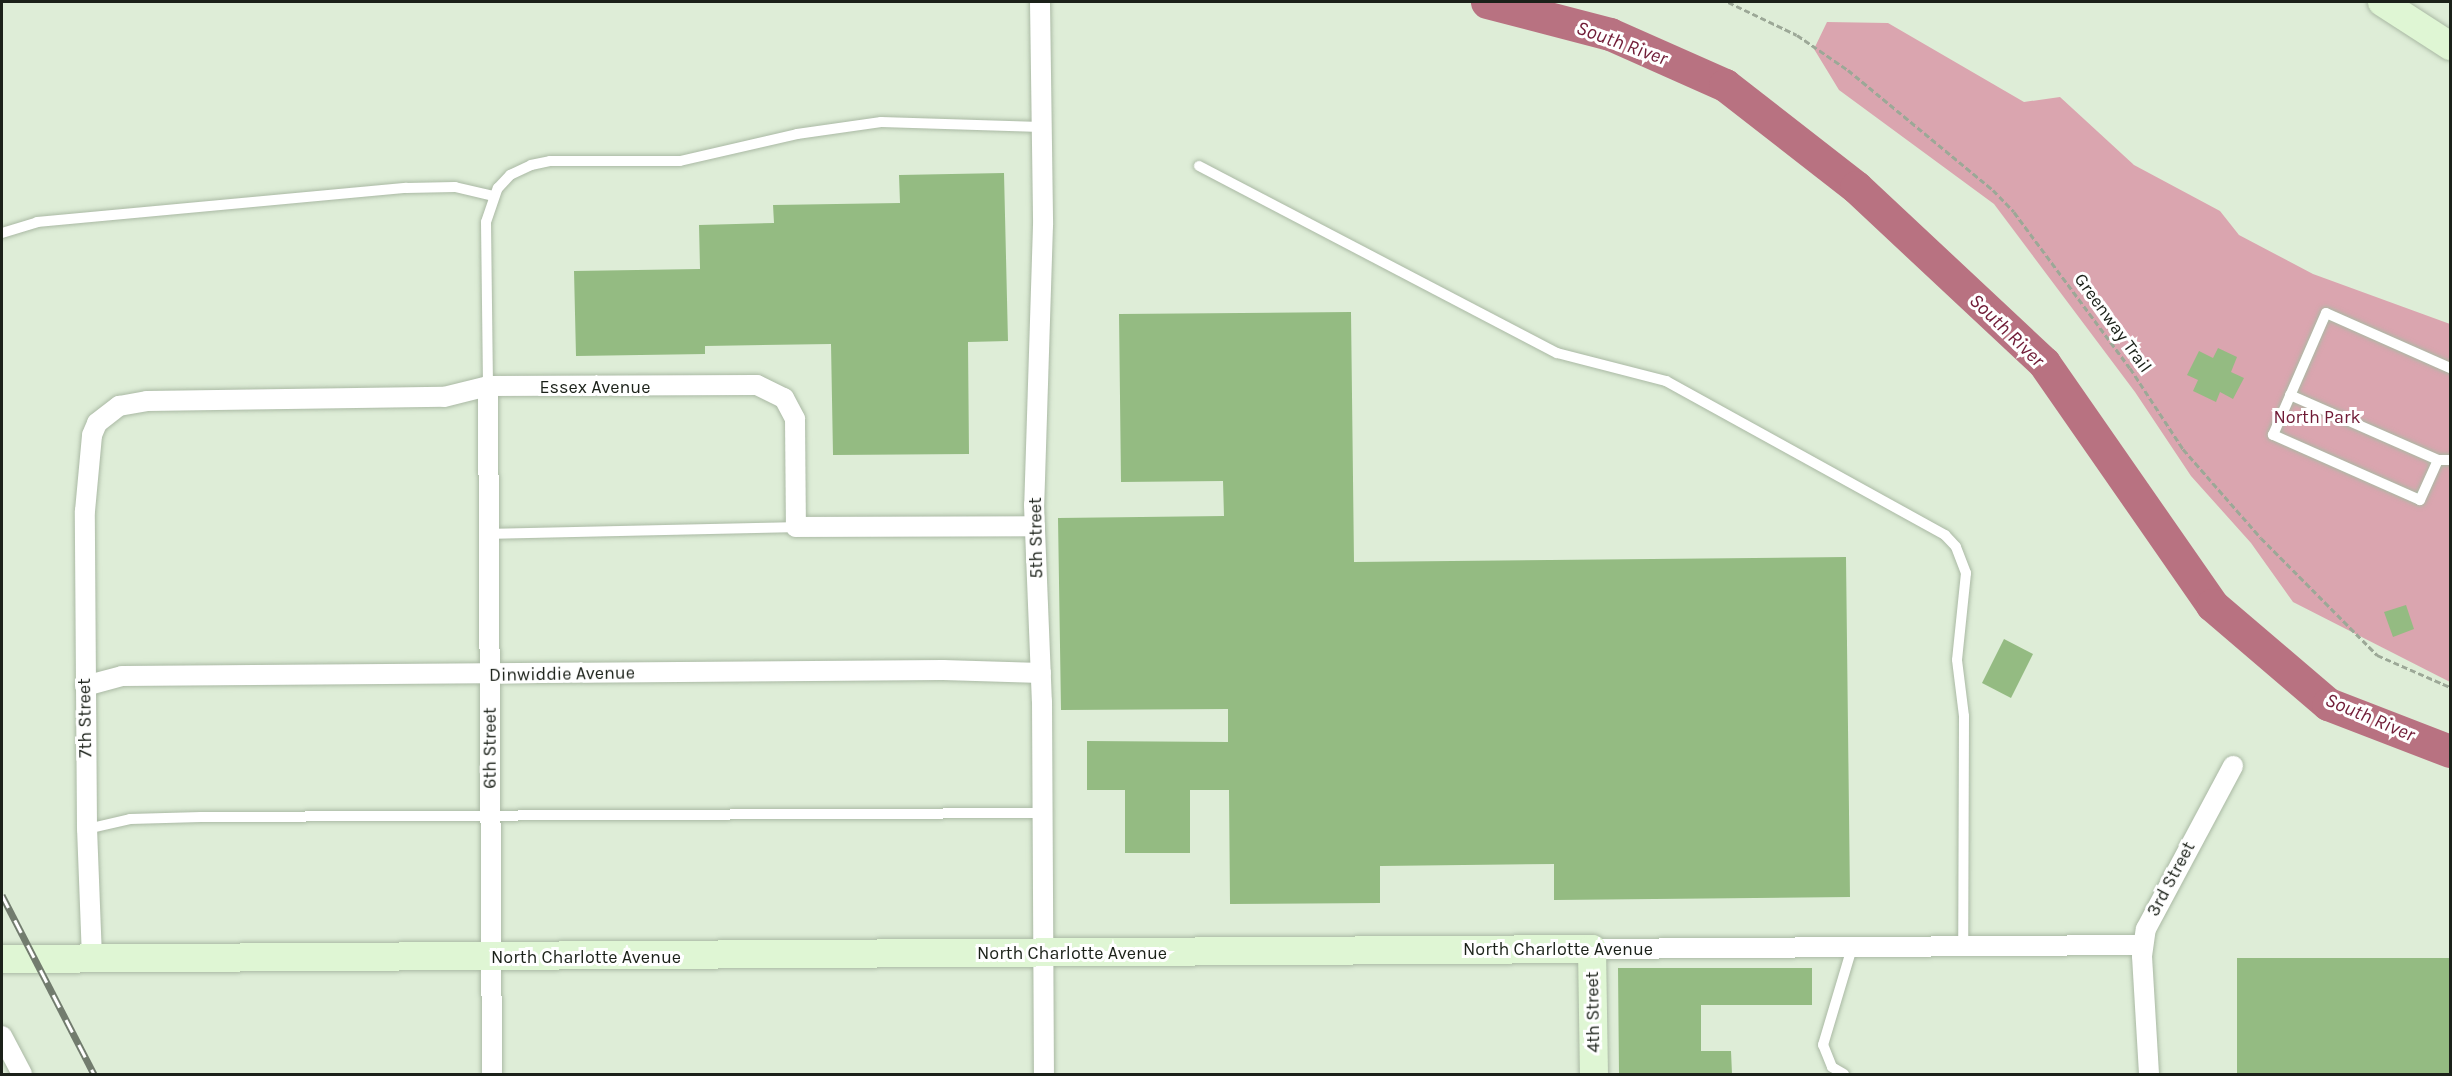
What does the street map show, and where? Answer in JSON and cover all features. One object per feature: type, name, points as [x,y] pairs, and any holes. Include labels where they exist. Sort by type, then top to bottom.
[{"type":"street","name":"5th Street","points":[[1040,2],[1043,225],[1035,526],[1041,673],[1044,1074]]},
{"type":"street","points":[[2382,2],[2451,46]]},
{"type":"street","name":"Essex Avenue","points":[[87,478],[97,423],[119,406],[147,401],[444,397],[488,386],[757,385],[772,390],[790,405],[795,418],[796,527]]},
{"type":"street","name":"6th Street","points":[[488,386],[492,1074]]},
{"type":"street","name":"7th Street","points":[[87,478],[85,686],[92,958]]},
{"type":"street","points":[[796,527],[1035,526]]},
{"type":"street","name":"Dinwiddie Avenue","points":[[85,686],[122,676],[943,670],[1041,673]]},
{"type":"street","name":"3rd Street","points":[[2149,1074],[2142,945],[2161,895],[2233,766]]},
{"type":"street","name":"North Charlotte Avenue","points":[[2,959],[2142,945]]},
{"type":"street","name":"4th Street","points":[[1592,949],[1594,1074]]},
{"type":"street","points":[[2,1036],[22,1074]]},
{"type":"lane","points":[[488,386],[486,222],[493,196],[510,175],[550,161],[680,161],[797,134],[882,122],[1041,127]]},
{"type":"lane","points":[[1199,166],[1557,353],[1666,381],[1945,535],[1959,553],[1966,573],[1957,660],[1964,716],[1963,947]]},
{"type":"lane","points":[[2,234],[57,220],[406,188],[455,187],[493,196]]},
{"type":"lane","points":[[2438,460],[2420,500],[2273,435],[2326,313],[2451,368]]},
{"type":"lane","points":[[2290,395],[2438,460],[2451,460]]},
{"type":"lane","points":[[489,534],[796,527]]},
{"type":"lane","points":[[87,829],[130,819],[490,818],[619,813],[1041,813]]},
{"type":"lane","points":[[1844,1074],[1832,1067],[1823,1045],[1852,948]]},
{"type":"path","name":"Greenway Trail","points":[[1728,2],[1797,35],[1848,70],[1993,190],[2014,212],[2130,368],[2183,449],[2261,538],[2377,655],[2451,687]]},
{"type":"green space","name":"North Park","points":[[1827,22],[1888,23],[2024,102],[2060,97],[2134,165],[2220,211],[2239,235],[2313,274],[2450,324],[2450,682],[2293,602],[2251,543],[2191,476],[2135,392],[1994,204],[1839,90],[1814,49]]},
{"type":"building","points":[[1004,173],[1008,341],[968,342],[969,454],[833,455],[831,344],[705,346],[705,354],[576,356],[574,271],[700,269],[699,225],[774,223],[773,205],[900,203],[899,175]]},
{"type":"building","points":[[1351,312],[1354,562],[1846,557],[1850,897],[1554,900],[1554,864],[1380,866],[1380,903],[1230,904],[1229,790],[1190,790],[1190,853],[1125,853],[1125,790],[1087,790],[1087,741],[1228,742],[1228,709],[1061,710],[1058,518],[1224,516],[1223,481],[1121,482],[1119,314]]},
{"type":"building","points":[[2218,348],[2237,357],[2231,372],[2244,378],[2233,399],[2220,392],[2216,402],[2193,391],[2198,380],[2187,375],[2199,351],[2213,358]]},
{"type":"building","points":[[2406,605],[2414,629],[2393,637],[2384,612]]},
{"type":"building","points":[[2004,639],[2033,654],[2011,698],[1982,683]]},
{"type":"building","points":[[2237,958],[2451,958],[2451,1074],[2237,1074]]},
{"type":"building","points":[[1618,968],[1812,968],[1812,1005],[1701,1005],[1701,1051],[1731,1051],[1732,1074],[1619,1074]]},
{"type":"waterway","name":"South River","points":[[1487,2],[1610,34],[1725,85],[1856,187],[2044,363],[2212,605],[2328,704],[2450,751]]},
{"type":"railway","points":[[2,895],[94,1074]]}]
